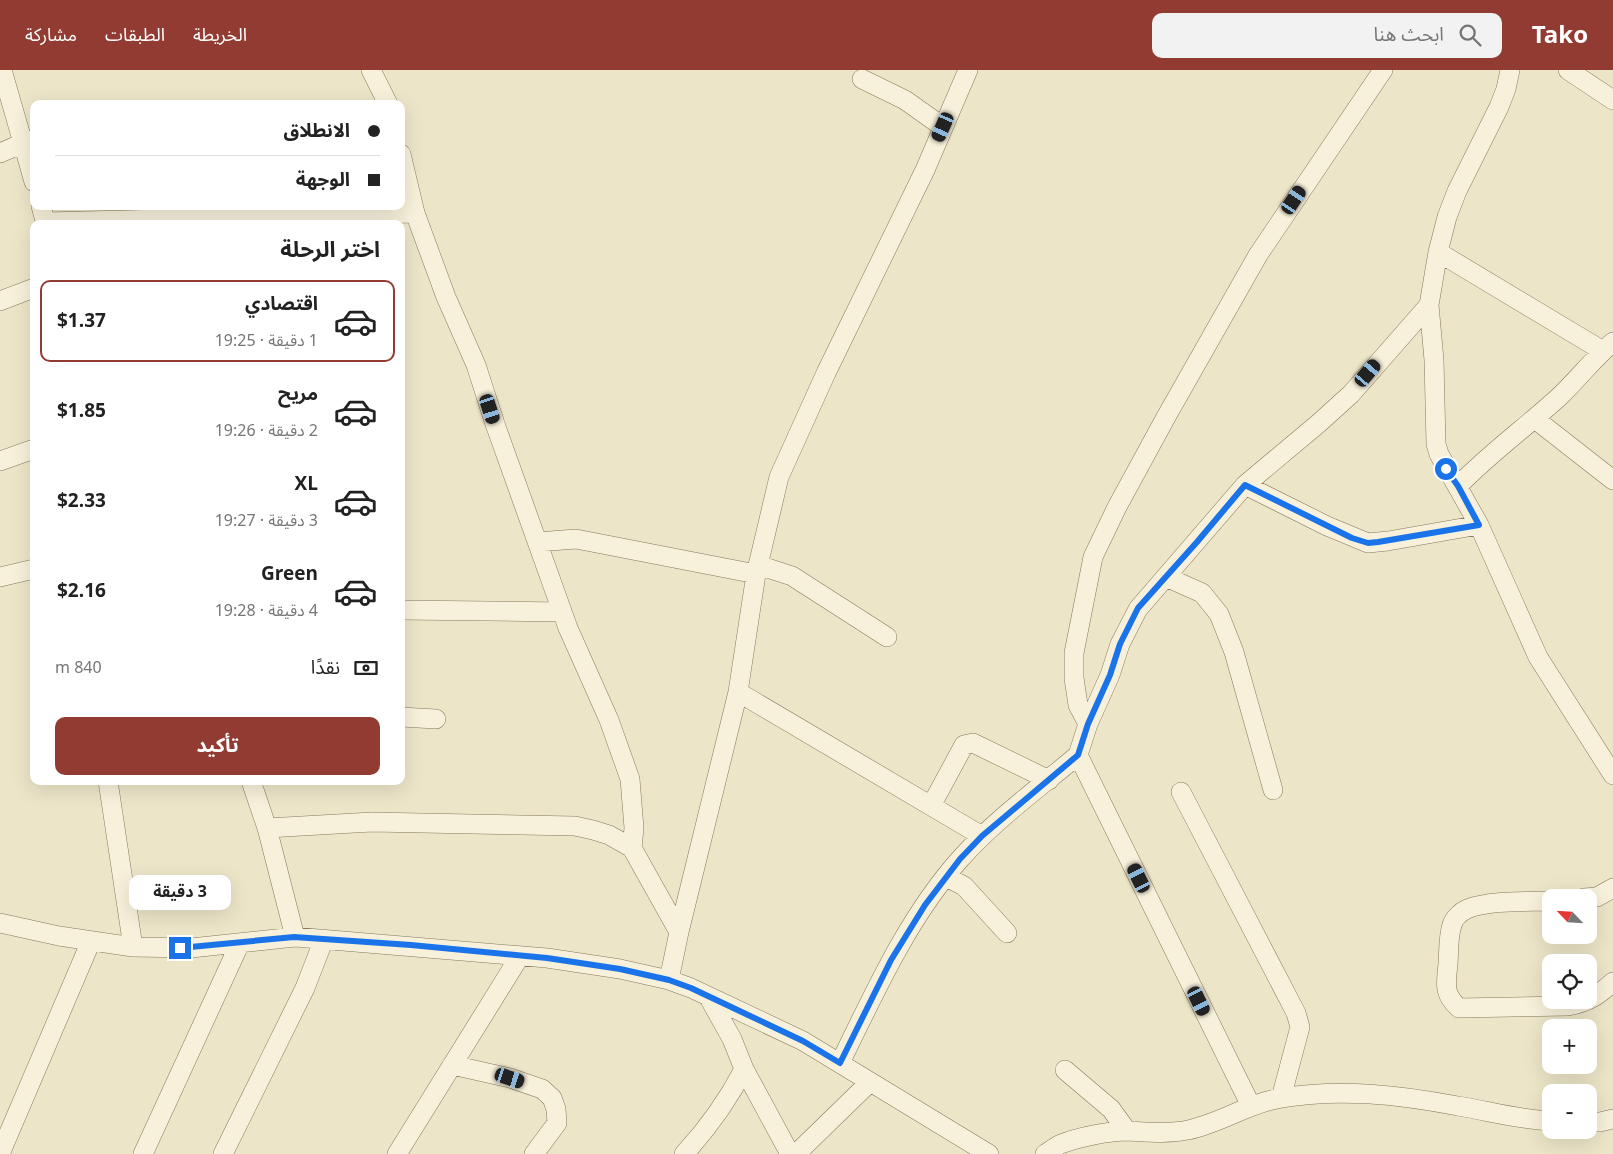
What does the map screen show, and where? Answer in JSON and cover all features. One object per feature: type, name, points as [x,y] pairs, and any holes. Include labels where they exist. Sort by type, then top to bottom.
[{"type":"street","points":[[2,70],[28,141],[30,155]]},
{"type":"street","points":[[371,70],[386,100]]},
{"type":"street","points":[[669,980],[738,692],[757,570],[779,477],[826,373],[925,170],[968,70]]},
{"type":"street","points":[[1088,724],[1078,705],[1074,678],[1074,653],[1093,557],[1148,449],[1258,255],[1383,70]]},
{"type":"street","points":[[1510,70],[1506,89],[1499,107],[1457,191],[1447,217],[1438,252],[1429,305],[1434,360],[1436,444],[1442,462],[1458,486],[1479,525],[1538,657],[1613,775]]},
{"type":"street","points":[[1568,70],[1613,100]]},
{"type":"street","points":[[862,79],[905,100],[943,127]]},
{"type":"street","points":[[0,152],[28,141]]},
{"type":"street","points":[[405,172],[414,213],[446,297],[476,365],[562,612],[609,720],[630,779],[634,828],[632,848]]},
{"type":"street","points":[[44,217],[414,213]]},
{"type":"street","points":[[1438,252],[1608,346],[1562,395],[1474,469],[1458,486]]},
{"type":"street","points":[[0,301],[30,290]]},
{"type":"street","points":[[840,1063],[891,960],[925,905],[946,877],[982,836],[1078,755],[1088,724],[1110,675],[1120,644],[1138,608],[1245,485],[1351,394],[1429,305]]},
{"type":"street","points":[[1534,419],[1613,480]]},
{"type":"street","points":[[0,460],[30,450]]},
{"type":"street","points":[[1245,485],[1327,526],[1368,543],[1479,525]]},
{"type":"street","points":[[537,542],[576,539],[792,576],[887,636]]},
{"type":"street","points":[[0,577],[30,570]]},
{"type":"street","points":[[1166,577],[1202,593],[1219,614],[1234,652],[1274,790]]},
{"type":"street","points":[[405,610],[562,612]]},
{"type":"street","points":[[738,692],[982,836]]},
{"type":"street","points":[[405,717],[436,719]]},
{"type":"street","points":[[931,806],[964,745],[973,743],[1049,780]]},
{"type":"street","points":[[1078,755],[1251,1106]]},
{"type":"street","points":[[109,785],[133,947]]},
{"type":"street","points":[[252,785],[267,828],[294,937]]},
{"type":"street","points":[[1181,792],[1299,1022],[1300,1027],[1281,1098]]},
{"type":"street","points":[[267,828],[372,822],[575,826],[593,830],[632,848],[679,932]]},
{"type":"street","points":[[946,877],[964,886],[1007,933]]},
{"type":"street","points":[[1598,896],[1613,888]]},
{"type":"street","points":[[1542,901],[1490,904],[1468,909],[1458,915],[1452,925],[1446,980],[1446,992],[1452,1002],[1460,1008],[1568,1006],[1584,1003],[1595,998],[1613,982]]},
{"type":"street","points":[[0,923],[90,941],[133,947],[170,949],[294,937],[580,962],[669,980],[708,996],[803,1041],[989,1154]]},
{"type":"street","points":[[223,1154],[304,988],[324,939]]},
{"type":"street","points":[[0,1154],[90,941]]},
{"type":"street","points":[[143,1154],[240,943]]},
{"type":"street","points":[[397,1154],[520,956]]},
{"type":"street","points":[[708,996],[732,1039],[744,1069],[790,1154]]},
{"type":"street","points":[[452,1066],[510,1078],[542,1089],[552,1098],[556,1109],[557,1123],[534,1154]]},
{"type":"street","points":[[684,1154],[717,1115],[744,1069]]},
{"type":"street","points":[[1066,1070],[1112,1108],[1127,1131]]},
{"type":"street","points":[[796,1154],[870,1082]]},
{"type":"street","points":[[1045,1154],[1059,1144],[1073,1140],[1127,1131],[1147,1133],[1188,1130],[1226,1118],[1251,1106],[1281,1098],[1335,1094],[1394,1095],[1508,1116],[1542,1120]]},
{"type":"street","points":[[1597,1122],[1613,1119]]},
{"type":"route","points":[[180,948],[294,937],[411,945],[580,962],[669,980],[691,988],[803,1041],[840,1063],[891,960],[925,905],[960,859],[982,836],[1078,755],[1088,724],[1110,675],[1120,644],[1138,608],[1245,485],[1352,538],[1368,543],[1479,525],[1458,486],[1446,469]]}]
